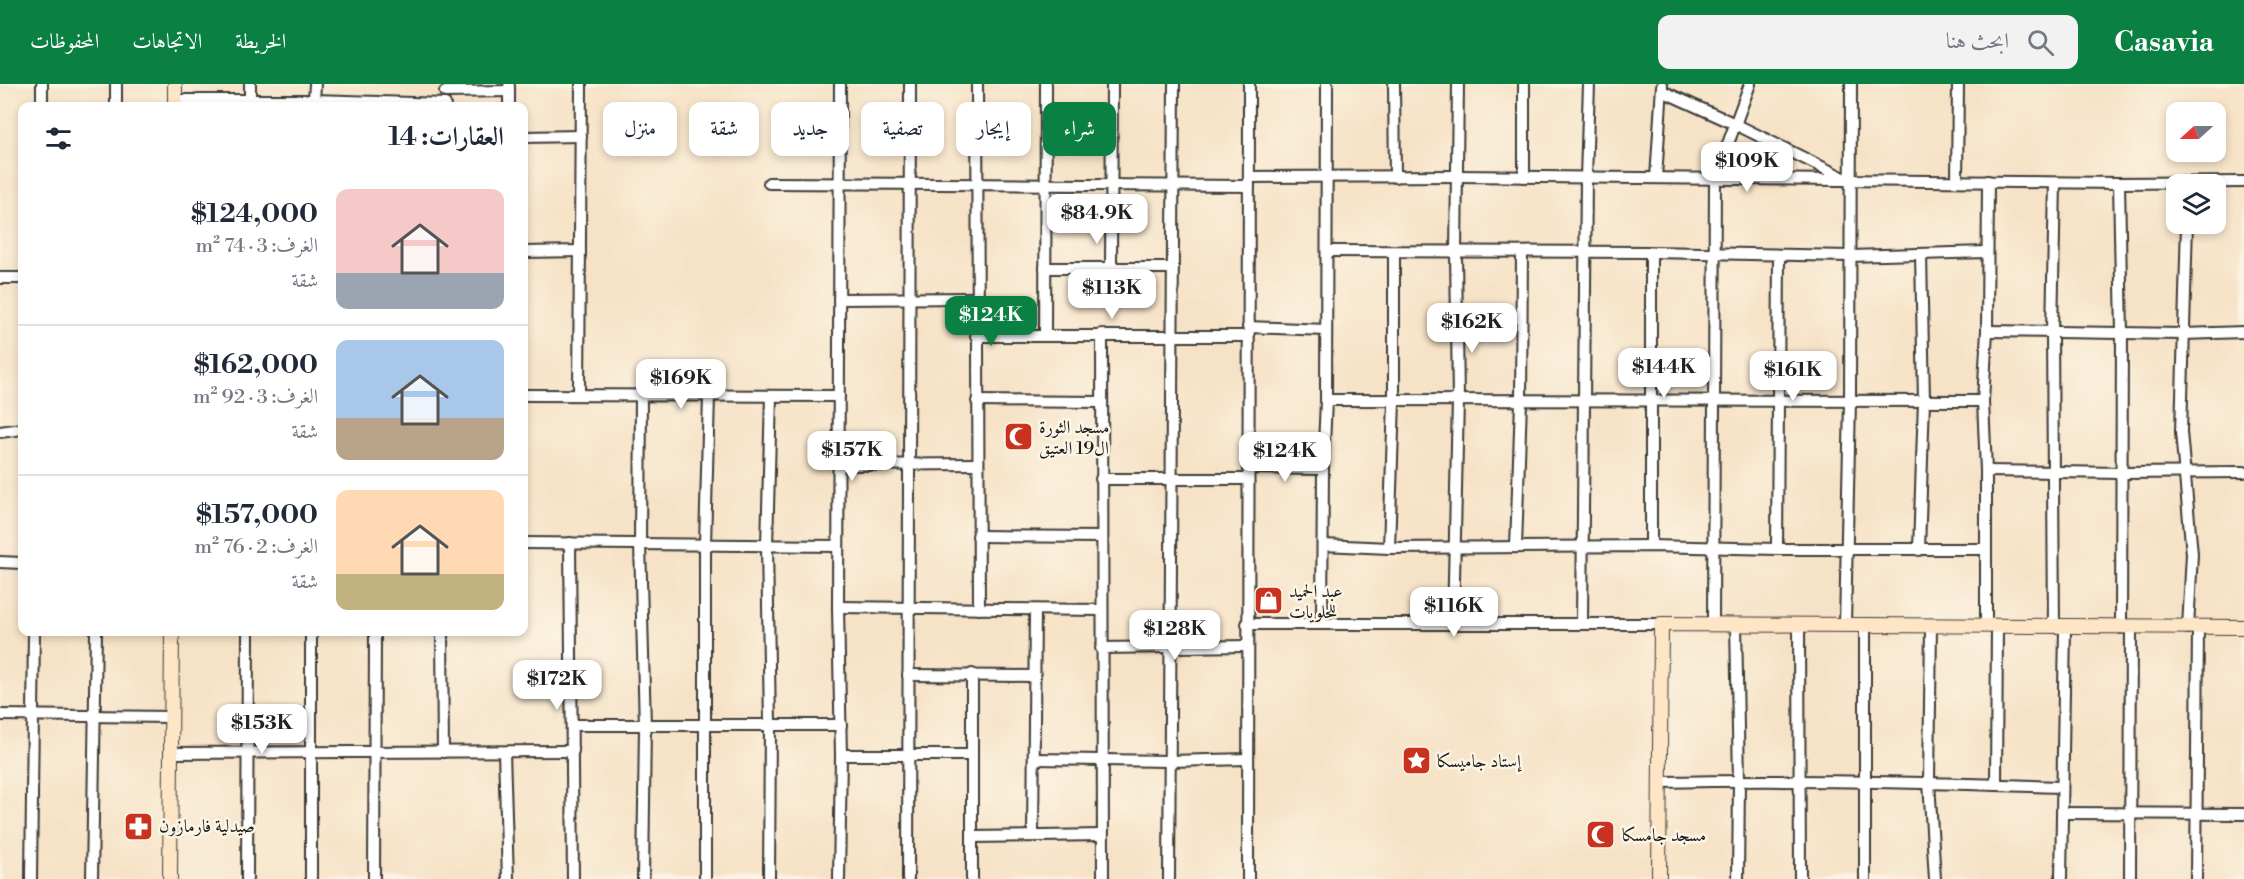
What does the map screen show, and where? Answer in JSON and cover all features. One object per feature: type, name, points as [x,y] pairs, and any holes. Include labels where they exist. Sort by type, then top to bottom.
[{"type":"street","points":[[42,84],[42,102]]},
{"type":"street","points":[[116,84],[116,102]]},
{"type":"street","points":[[175,84],[175,102]]},
{"type":"street","points":[[250,84],[250,102]]},
{"type":"street","points":[[314,100],[315,84]]},
{"type":"street","points":[[579,395],[581,84]]},
{"type":"street","points":[[839,879],[842,755],[838,607],[840,84]]},
{"type":"street","points":[[908,879],[910,84]]},
{"type":"street","points":[[977,84],[976,336],[979,609]]},
{"type":"street","points":[[1045,335],[1046,84]]},
{"type":"street","points":[[1111,268],[1112,84]]},
{"type":"street","points":[[1169,879],[1174,84]]},
{"type":"street","points":[[1248,879],[1249,84]]},
{"type":"street","points":[[1322,624],[1326,400],[1327,84]]},
{"type":"street","points":[[1394,84],[1395,177]]},
{"type":"street","points":[[1453,624],[1458,400],[1456,253],[1458,84]]},
{"type":"street","points":[[1524,84],[1524,177]]},
{"type":"street","points":[[1582,624],[1589,84]]},
{"type":"street","points":[[1713,624],[1715,179],[1750,84]]},
{"type":"street","points":[[1845,625],[1850,401],[1851,84]]},
{"type":"street","points":[[1958,84],[1958,181]]},
{"type":"street","points":[[445,88],[509,87]]},
{"type":"street","points":[[1656,178],[1662,88],[1849,180]]},
{"type":"street","points":[[271,102],[314,100],[345,102]]},
{"type":"street","points":[[528,137],[581,136]]},
{"type":"street","points":[[769,183],[1173,186],[1326,177],[1457,176],[2166,183]]},
{"type":"street","points":[[1988,181],[1987,331],[1983,401],[1986,471],[1985,549],[1991,626],[1996,785]]},
{"type":"street","points":[[2226,182],[2244,182]]},
{"type":"street","points":[[2055,183],[2052,471],[2060,627],[2063,813],[2061,879]]},
{"type":"street","points":[[2119,183],[2122,333],[2121,473],[2130,879]]},
{"type":"street","points":[[2187,234],[2181,432],[2192,554],[2196,879]]},
{"type":"street","points":[[528,252],[580,251]]},
{"type":"street","points":[[1327,251],[1651,252],[1850,256],[1987,252]]},
{"type":"street","points":[[1389,548],[1394,401],[1394,252]]},
{"type":"street","points":[[1516,547],[1521,401],[1522,252]]},
{"type":"street","points":[[1651,252],[1651,546]]},
{"type":"street","points":[[1777,549],[1779,255]]},
{"type":"street","points":[[1919,550],[1924,400],[1921,255]]},
{"type":"street","points":[[1045,268],[1173,268]]},
{"type":"street","points":[[0,278],[18,278]]},
{"type":"street","points":[[839,298],[976,298]]},
{"type":"street","points":[[976,336],[1171,335],[1326,330]]},
{"type":"street","points":[[1987,331],[2183,334],[2244,332]]},
{"type":"street","points":[[1102,334],[1101,648],[1104,759],[1102,879]]},
{"type":"street","points":[[528,395],[839,396]]},
{"type":"street","points":[[641,395],[640,544],[645,726],[643,879]]},
{"type":"street","points":[[705,879],[705,545],[709,396]]},
{"type":"street","points":[[770,879],[767,546],[771,396]]},
{"type":"street","points":[[1326,400],[1983,401]]},
{"type":"street","points":[[977,401],[1102,402]]},
{"type":"street","points":[[0,432],[18,430]]},
{"type":"street","points":[[838,465],[977,465]]},
{"type":"street","points":[[1101,479],[1171,479],[1323,469]]},
{"type":"street","points":[[1986,471],[2244,472]]},
{"type":"street","points":[[978,536],[1101,537]]},
{"type":"street","points":[[528,543],[838,546]]},
{"type":"street","points":[[570,543],[573,879]]},
{"type":"street","points":[[1323,544],[1389,548],[1651,546],[1777,549],[1985,549]]},
{"type":"street","points":[[0,562],[18,563]]},
{"type":"street","points":[[838,607],[1101,610]]},
{"type":"street","points":[[1033,836],[1035,609]]},
{"type":"street","points":[[1247,624],[2244,627]]},
{"type":"street","points":[[1659,879],[1661,624]]},
{"type":"street","points":[[1736,624],[1738,879]]},
{"type":"street","points":[[1799,625],[1800,879]]},
{"type":"street","points":[[1865,625],[1865,879]]},
{"type":"street","points":[[1931,626],[1929,782],[1935,879]]},
{"type":"street","points":[[31,879],[34,636]]},
{"type":"street","points":[[92,879],[96,636]]},
{"type":"street","points":[[170,879],[172,636]]},
{"type":"street","points":[[247,879],[248,636]]},
{"type":"street","points":[[311,636],[311,879]]},
{"type":"street","points":[[374,879],[375,636]]},
{"type":"street","points":[[442,636],[443,752]]},
{"type":"street","points":[[1101,648],[1248,646]]},
{"type":"street","points":[[972,674],[972,879]]},
{"type":"street","points":[[908,675],[1035,676]]},
{"type":"street","points":[[0,715],[171,717]]},
{"type":"street","points":[[572,725],[841,725]]},
{"type":"street","points":[[170,753],[573,751]]},
{"type":"street","points":[[504,752],[508,879]]},
{"type":"street","points":[[842,755],[972,755]]},
{"type":"street","points":[[1035,759],[1169,761],[1248,759]]},
{"type":"street","points":[[1660,782],[1739,780],[1929,782],[2062,787]]},
{"type":"street","points":[[2063,813],[2244,814]]},
{"type":"street","points":[[972,837],[1102,835]]},
{"type":"place","name":"مسجد الثورة ال19 العتيق","points":[[1018,437]]},
{"type":"place","name":"عبد الحميد للحلويات","points":[[1268,601]]},
{"type":"place","name":"إستاد جاميسكا","points":[[1416,761]]},
{"type":"place","name":"صيدلية فارمازون","points":[[138,826]]},
{"type":"place","name":"مسجد جامسكا","points":[[1601,835]]}]
